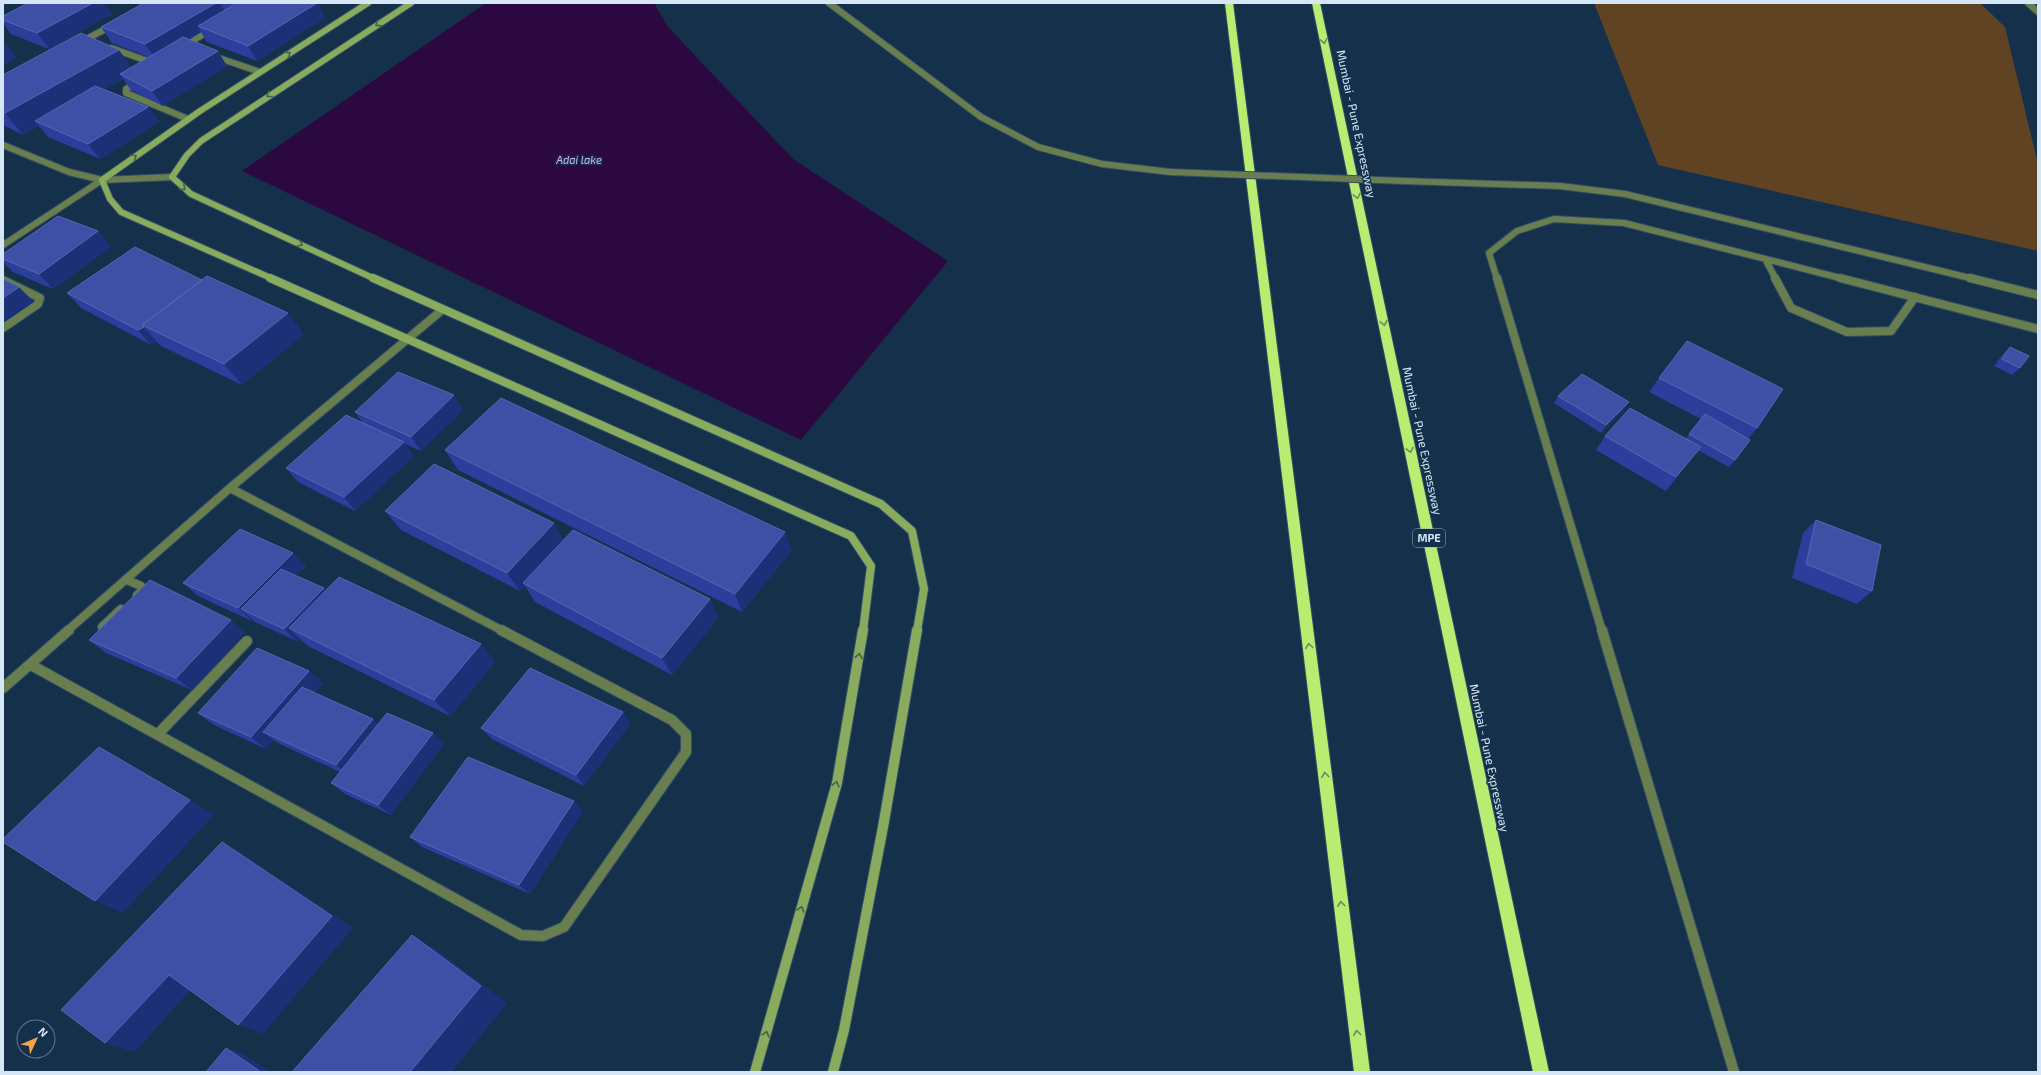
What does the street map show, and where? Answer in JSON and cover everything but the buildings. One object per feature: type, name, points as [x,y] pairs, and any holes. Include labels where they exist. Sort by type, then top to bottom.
[{"type":"highway","points":[[1229,3],[1362,1072]]},
{"type":"highway","name":"Mumbai - Pune Expressway","points":[[1316,3],[1541,1072]]},
{"type":"main road","points":[[368,3],[188,119],[102,180],[110,199],[121,212],[409,338],[852,536],[871,566],[861,647],[837,783],[755,1072]]},
{"type":"main road","points":[[411,3],[201,141],[187,155],[172,177],[191,194],[442,310],[881,504],[912,531],[924,589],[871,890],[844,1030],[833,1072]]},
{"type":"street","points":[[828,3],[981,117],[1038,147],[1102,164],[1170,172],[1560,186],[1625,194],[2038,295]]},
{"type":"street","points":[[2028,3],[2038,12]]},
{"type":"street","points":[[73,47],[119,22]]},
{"type":"street","points":[[181,47],[219,25]]},
{"type":"street","points":[[87,39],[94,42]]},
{"type":"street","points":[[110,42],[104,46],[151,63],[162,58]]},
{"type":"street","points":[[205,53],[260,72]]},
{"type":"street","points":[[146,78],[126,89],[126,93],[188,119]]},
{"type":"street","points":[[3,145],[69,172],[102,180],[172,177]]},
{"type":"street","points":[[3,245],[102,180]]},
{"type":"street","points":[[1734,1072],[1489,253],[1517,231],[1554,219],[1624,223],[2038,329]]},
{"type":"street","points":[[1765,259],[1791,308],[1848,332],[1892,331],[1914,297]]},
{"type":"street","points":[[3,280],[40,298],[38,304],[3,328]]},
{"type":"street","points":[[3,688],[31,665],[230,488],[442,310]]},
{"type":"street","points":[[31,665],[521,935],[543,936],[564,927],[686,752],[686,734],[672,720],[230,488]]},
{"type":"street","points":[[102,627],[143,590],[141,586],[127,580]]},
{"type":"street","points":[[158,734],[247,641]]},
{"type":"shaded area","points":[[1594,3],[1980,3],[2005,27],[2038,164],[2038,251],[1658,165]]},
{"type":"water","name":"Adai lake","points":[[486,3],[654,3],[668,27],[793,159],[948,261],[801,440],[242,171]]}]
